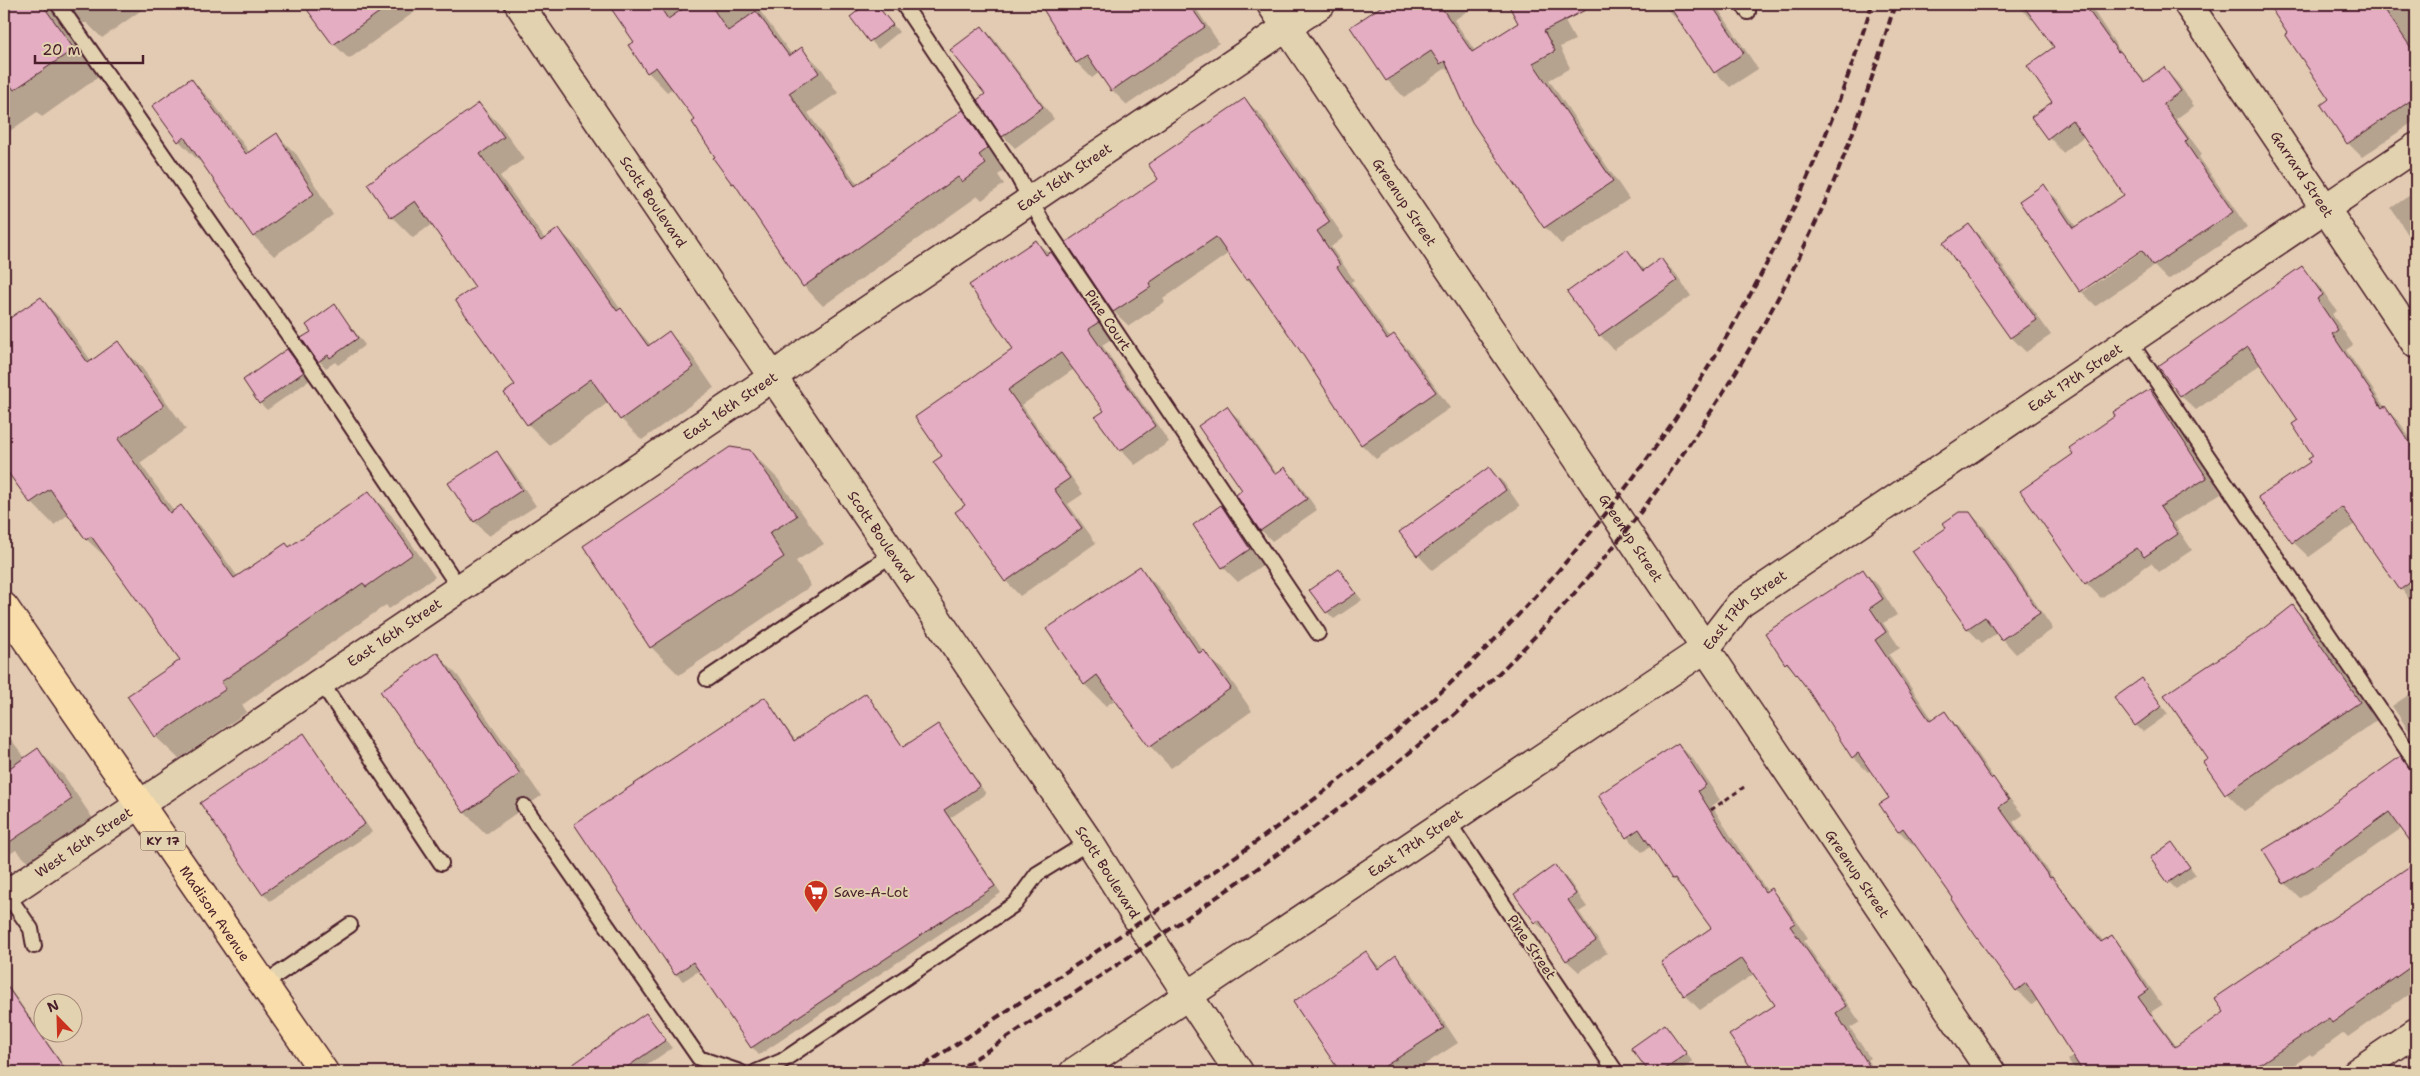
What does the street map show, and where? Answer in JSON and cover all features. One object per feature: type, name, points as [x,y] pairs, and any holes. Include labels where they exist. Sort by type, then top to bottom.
[{"type":"main road","name":"Madison Avenue","points":[[4,608],[262,985],[324,1072]]},
{"type":"street","name":"Scott Boulevard","points":[[519,4],[1089,842],[1239,1072]]},
{"type":"street","name":"Greenup Street","points":[[1271,4],[1991,1072]]},
{"type":"street","name":"East 16th Street","points":[[138,804],[460,589],[772,377],[810,349],[1321,4]]},
{"type":"street","name":"Garrard Street","points":[[2188,4],[2416,344]]},
{"type":"street","name":"East 17th Street","points":[[1074,1072],[1706,648],[1740,604],[2130,342],[2416,146]]},
{"type":"street","name":"West 16th Street","points":[[5,895],[138,804]]},
{"type":"street","points":[[2357,1072],[2416,1032]]},
{"type":"lane","points":[[58,4],[326,389],[460,589]]},
{"type":"lane","name":"Pine Court","points":[[903,4],[982,122],[1031,200],[1044,225],[1318,633]]},
{"type":"lane","points":[[2130,342],[2416,763]]},
{"type":"lane","points":[[707,679],[893,554]]},
{"type":"lane","points":[[321,682],[440,863]]},
{"type":"lane","points":[[524,806],[699,1058],[740,1072]]},
{"type":"lane","name":"Pine Street","points":[[1448,822],[1616,1072]]},
{"type":"lane","points":[[756,1072],[782,1061],[1015,904],[1037,874],[1089,842]]},
{"type":"lane","points":[[5,895],[31,929],[34,946]]},
{"type":"lane","points":[[262,985],[350,925]]},
{"type":"path","points":[[1711,810],[1744,786]]},
{"type":"building","points":[[4,4],[42,4],[74,49],[14,90],[4,76]]},
{"type":"building","points":[[303,4],[391,4],[333,45]]},
{"type":"building","points":[[608,4],[658,4],[668,19],[690,4],[710,4],[728,31],[756,11],[789,56],[802,47],[819,73],[789,93],[855,186],[963,110],[988,148],[979,155],[986,164],[962,182],[958,177],[803,287],[734,183],[732,184],[713,158],[715,157],[692,122],[695,120],[656,67],[647,73],[628,45],[634,42]]},
{"type":"building","points":[[866,4],[876,4],[893,25],[869,42],[850,17]]},
{"type":"building","points":[[1040,4],[1189,4],[1205,27],[1111,91],[1087,56],[1076,63]]},
{"type":"building","points":[[1385,4],[1439,4],[1472,52],[1518,23],[1508,4],[1597,4],[1544,31],[1555,51],[1533,63],[1613,181],[1544,228],[1472,122],[1445,61],[1440,64],[1431,51],[1386,81],[1350,27]]},
{"type":"building","points":[[1668,4],[1711,4],[1744,53],[1714,73]]},
{"type":"building","points":[[2022,4],[2084,4],[2118,52],[2120,51],[2144,82],[2164,67],[2181,91],[2163,104],[2188,139],[2185,142],[2233,212],[2153,266],[2142,250],[2080,292],[2019,201],[2044,184],[2073,228],[2124,195],[2072,120],[2047,139],[2031,117],[2052,102],[2027,66],[2054,47]]},
{"type":"building","points":[[2268,4],[2381,4],[2416,55],[2416,97],[2347,144],[2321,105],[2329,99],[2285,34],[2287,33]]},
{"type":"building","points":[[982,26],[1043,107],[1002,137],[977,100],[985,94],[950,50]]},
{"type":"building","points":[[191,78],[246,154],[277,133],[314,194],[253,237],[184,137],[178,142],[152,106]]},
{"type":"building","points":[[1245,98],[1330,222],[1317,231],[1340,265],[1337,267],[1387,339],[1394,334],[1436,392],[1361,445],[1301,352],[1249,278],[1246,280],[1216,237],[1149,283],[1151,287],[1113,312],[1066,242],[1158,179],[1148,164]]},
{"type":"building","points":[[479,103],[504,137],[480,154],[541,241],[559,228],[617,311],[621,308],[648,346],[669,331],[694,367],[620,420],[591,379],[527,425],[504,393],[515,385],[455,300],[475,287],[415,201],[391,218],[367,184]]},
{"type":"building","points":[[1969,224],[2037,320],[2010,338],[1943,243]]},
{"type":"building","points":[[1036,240],[1046,255],[1051,252],[1099,322],[1088,329],[1155,426],[1120,451],[1095,417],[1104,411],[1061,353],[1008,390],[1070,478],[1054,489],[1082,528],[1005,582],[955,512],[965,505],[933,462],[942,456],[915,417],[1013,349],[969,285]]},
{"type":"building","points":[[1627,249],[1643,271],[1661,258],[1677,281],[1599,336],[1567,292]]},
{"type":"building","points":[[2302,266],[2323,295],[2317,299],[2338,330],[2332,334],[2382,408],[2385,406],[2416,452],[2416,578],[2400,590],[2342,507],[2292,543],[2258,497],[2310,462],[2308,459],[2313,456],[2292,424],[2298,420],[2248,347],[2180,396],[2158,366]]},
{"type":"building","points":[[41,297],[88,363],[118,341],[164,406],[118,439],[170,513],[181,505],[234,578],[286,543],[289,547],[369,491],[413,554],[366,587],[363,583],[221,682],[226,689],[155,737],[127,696],[180,660],[91,536],[86,540],[50,489],[30,503],[4,467],[4,322]]},
{"type":"building","points":[[335,304],[358,338],[330,358],[328,355],[318,362],[301,338],[311,332],[306,325]]},
{"type":"building","points":[[287,349],[304,372],[259,404],[243,380]]},
{"type":"building","points":[[2150,389],[2207,478],[2160,507],[2178,534],[2144,557],[2137,548],[2085,584],[2020,491],[2073,454],[2069,448],[2115,416],[2113,412]]},
{"type":"building","points":[[1227,406],[1275,474],[1285,467],[1307,499],[1260,531],[1236,495],[1242,490],[1198,426]]},
{"type":"building","points":[[730,447],[750,450],[797,516],[769,533],[784,557],[650,648],[583,546]]},
{"type":"building","points":[[497,451],[522,490],[474,522],[448,483]]},
{"type":"building","points":[[1489,467],[1506,490],[1417,556],[1399,532]]},
{"type":"building","points":[[1221,505],[1250,549],[1222,568],[1193,525]]},
{"type":"building","points":[[1959,512],[1970,512],[2040,613],[2001,640],[1985,617],[1967,629],[1912,551],[1946,528],[1943,523]]},
{"type":"building","points":[[1140,566],[1199,653],[1204,650],[1231,688],[1149,747],[1097,675],[1084,685],[1046,629]]},
{"type":"building","points":[[1339,569],[1356,593],[1326,613],[1309,590]]},
{"type":"building","points":[[1863,569],[1883,599],[1870,608],[1886,632],[1875,640],[1930,721],[1945,711],[1991,779],[1993,777],[2009,800],[1999,807],[2050,878],[2052,877],[2101,942],[2112,935],[2148,990],[2138,997],[2175,1047],[2224,1012],[2214,998],[2416,862],[2416,963],[2332,1023],[2329,1018],[2248,1072],[2083,1072],[2026,983],[2016,991],[1975,935],[1951,899],[1953,898],[1903,828],[1898,832],[1879,804],[1889,798],[1858,753],[1852,758],[1806,687],[1787,662],[1785,664],[1765,633]]},
{"type":"building","points":[[2293,605],[2360,702],[2225,794],[2203,762],[2208,759],[2164,695],[2260,631]]},
{"type":"building","points":[[437,652],[520,774],[464,813],[380,691]]},
{"type":"building","points":[[2142,678],[2162,706],[2135,726],[2114,698]]},
{"type":"building","points":[[866,693],[903,747],[938,724],[980,786],[944,810],[995,886],[751,1048],[693,962],[675,975],[574,824],[765,697],[794,741]]},
{"type":"building","points":[[304,733],[365,824],[262,894],[200,803]]},
{"type":"building","points":[[1678,743],[1706,785],[1698,791],[1729,841],[1765,892],[1771,888],[1795,923],[1790,926],[1846,1006],[1836,1013],[1873,1072],[1754,1072],[1729,1035],[1775,1005],[1742,958],[1684,996],[1661,962],[1711,928],[1675,878],[1672,879],[1639,829],[1626,838],[1598,795]]},
{"type":"building","points":[[38,748],[72,799],[4,846],[4,772]]},
{"type":"building","points":[[2401,756],[2409,768],[2416,772],[2416,849],[2389,812],[2317,864],[2284,884],[2263,850],[2305,824]]},
{"type":"building","points":[[2172,842],[2190,867],[2168,883],[2150,858]]},
{"type":"building","points":[[1555,865],[1576,894],[1568,900],[1596,941],[1566,961],[1539,920],[1535,923],[1514,894]]},
{"type":"building","points":[[1366,951],[1378,969],[1396,955],[1444,1028],[1376,1072],[1340,1072],[1293,1002]]},
{"type":"building","points":[[4,982],[32,1022],[32,1044],[47,1044],[67,1072],[4,1072]]},
{"type":"building","points":[[646,1013],[666,1040],[620,1072],[562,1072]]},
{"type":"building","points":[[1665,1024],[1687,1054],[1661,1072],[1649,1072],[1631,1048]]},
{"type":"railway","points":[[914,1072],[1167,904],[1300,810],[1392,736],[1475,659],[1551,579],[1621,494],[1684,404],[1741,311],[1791,213],[1835,111],[1872,4]]},
{"type":"railway","points":[[955,1072],[1212,901],[1337,810],[1456,713],[1512,660],[1565,603],[1616,543],[1664,480],[1709,415],[1750,348],[1787,280],[1821,211],[1852,135],[1895,4]]},
{"type":"place","name":"Save-A-Lot","points":[[816,913]]}]
